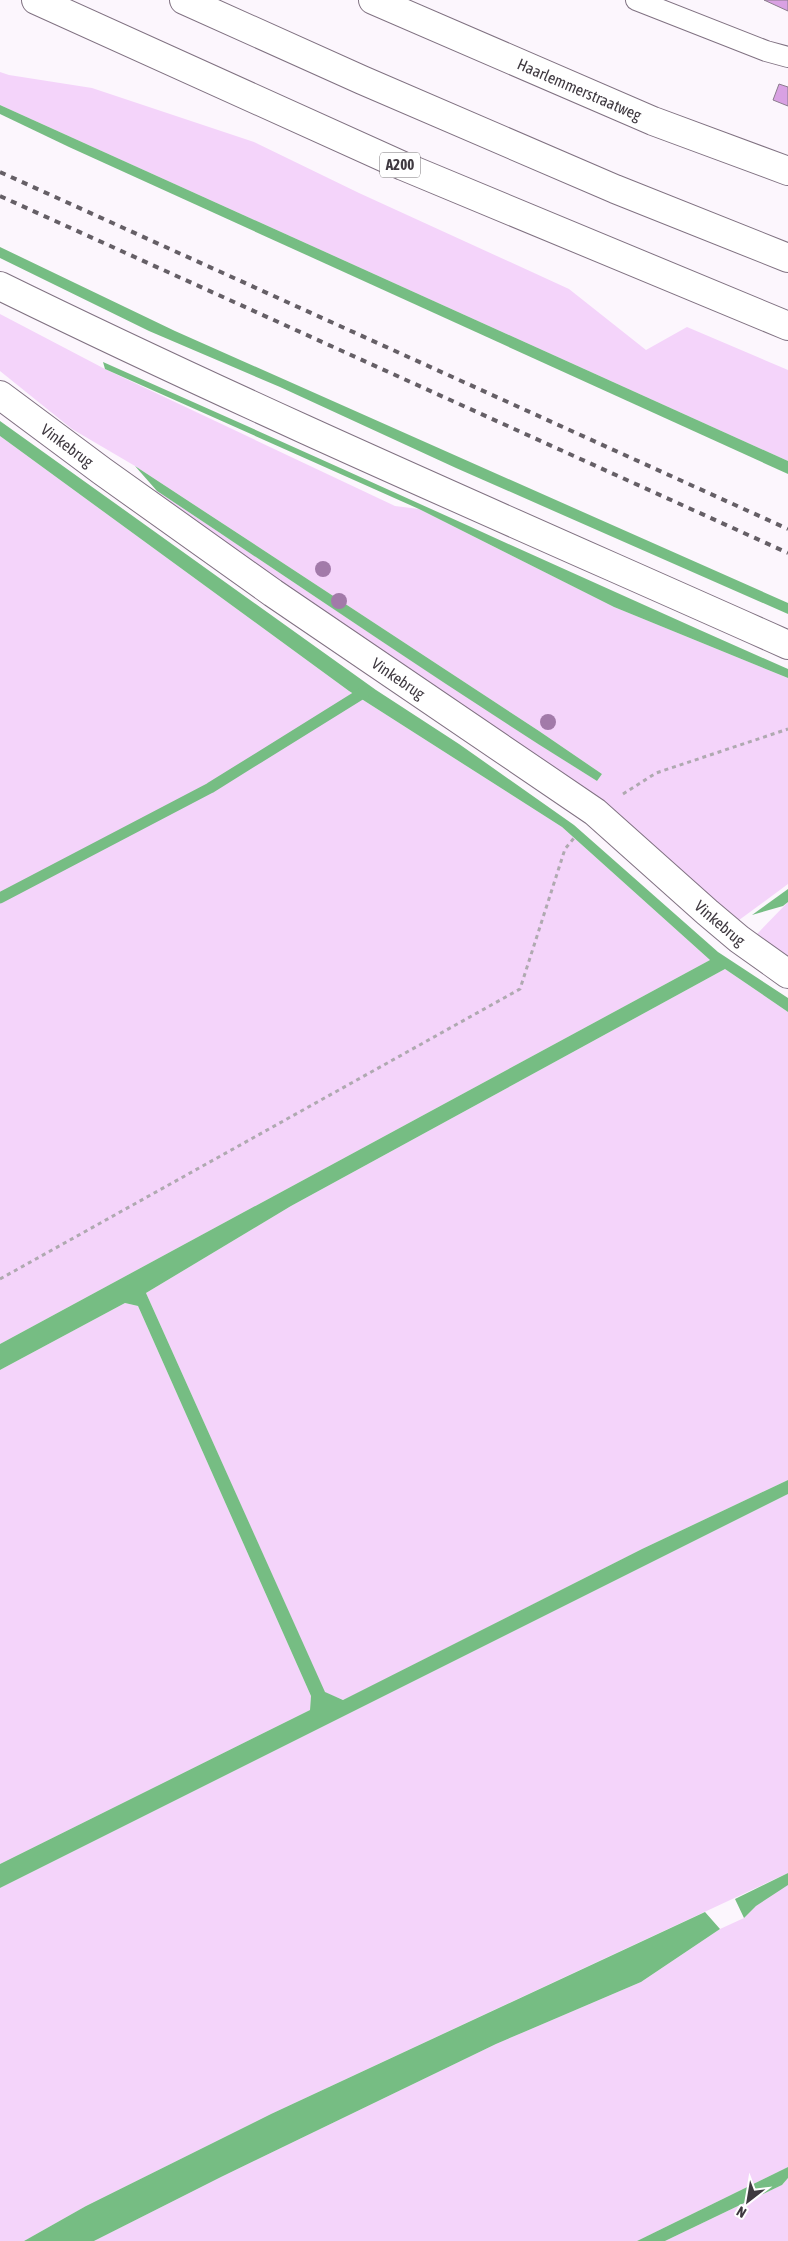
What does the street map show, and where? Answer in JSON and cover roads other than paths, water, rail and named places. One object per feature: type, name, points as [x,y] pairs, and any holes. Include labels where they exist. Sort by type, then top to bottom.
[{"type":"main road","name":"A200","points":[[36,0],[403,166],[788,326]]},
{"type":"main road","points":[[184,0],[362,80],[606,185],[788,258]]},
{"type":"main road","name":"Haarlemmerstraatweg","points":[[373,0],[653,121],[788,171]]},
{"type":"main road","points":[[0,286],[122,346],[243,402],[788,645]]},
{"type":"main road","name":"Vinkebrug","points":[[0,395],[110,477],[272,593],[595,812],[740,939],[788,974]]},
{"type":"lane","points":[[636,0],[766,51],[788,57]]},
{"type":"waterway","points":[[0,898],[210,788],[366,691]]},
{"type":"railway","points":[[0,172],[788,529]]},
{"type":"railway","points":[[0,196],[788,553]]}]
